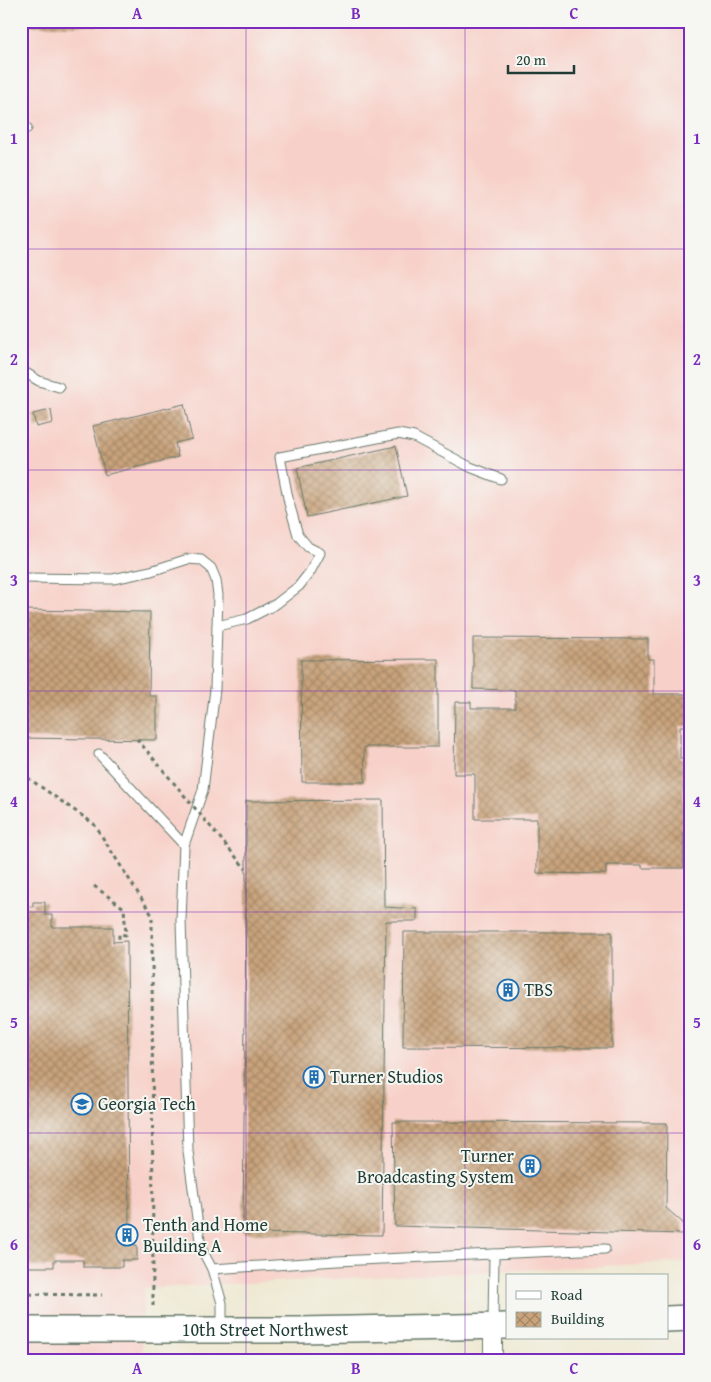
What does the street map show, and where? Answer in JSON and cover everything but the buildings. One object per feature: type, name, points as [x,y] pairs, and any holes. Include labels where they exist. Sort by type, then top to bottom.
[{"type":"main road","points":[[668,1319],[690,1318]]},
{"type":"main road","name":"10th Street Northwest","points":[[21,1330],[299,1330],[500,1326]]},
{"type":"street","points":[[493,1361],[500,1326]]},
{"type":"lane","points":[[21,370],[39,381],[59,386]]},
{"type":"lane","points":[[217,626],[247,619],[276,604],[299,586],[310,572],[320,554],[308,547],[298,535],[289,503],[280,457],[398,434],[414,437],[470,467],[500,479]]},
{"type":"lane","points":[[21,578],[113,579],[151,571],[188,559],[201,560],[211,568],[216,580],[218,595],[215,689],[203,790],[184,845],[182,920],[188,1152],[201,1248],[212,1269],[222,1303],[222,1330]]},
{"type":"lane","points":[[99,754],[184,845]]},
{"type":"lane","points":[[212,1269],[337,1261],[605,1249]]},
{"type":"lane","points":[[494,1254],[500,1326]]},
{"type":"path","points":[[137,739],[246,869]]},
{"type":"path","points":[[21,773],[94,824],[152,915],[154,1330]]},
{"type":"path","points":[[94,886],[124,908],[126,935],[119,934],[119,942]]},
{"type":"path","points":[[21,1294],[102,1295]]},
{"type":"path","points":[[90,1361],[91,1354]]},
{"type":"shaded area","points":[[21,21],[690,21],[690,1262],[144,1288],[142,1361],[21,1361]]},
{"type":"place","name":"TBS","points":[[508,990]]},
{"type":"place","name":"Turner Studios","points":[[314,1077]]},
{"type":"place","name":"Georgia Tech","points":[[82,1104]]},
{"type":"place","name":"Turner Broadcasting System","points":[[530,1166]]},
{"type":"place","name":"Tenth and Home Building A","points":[[127,1235]]}]
